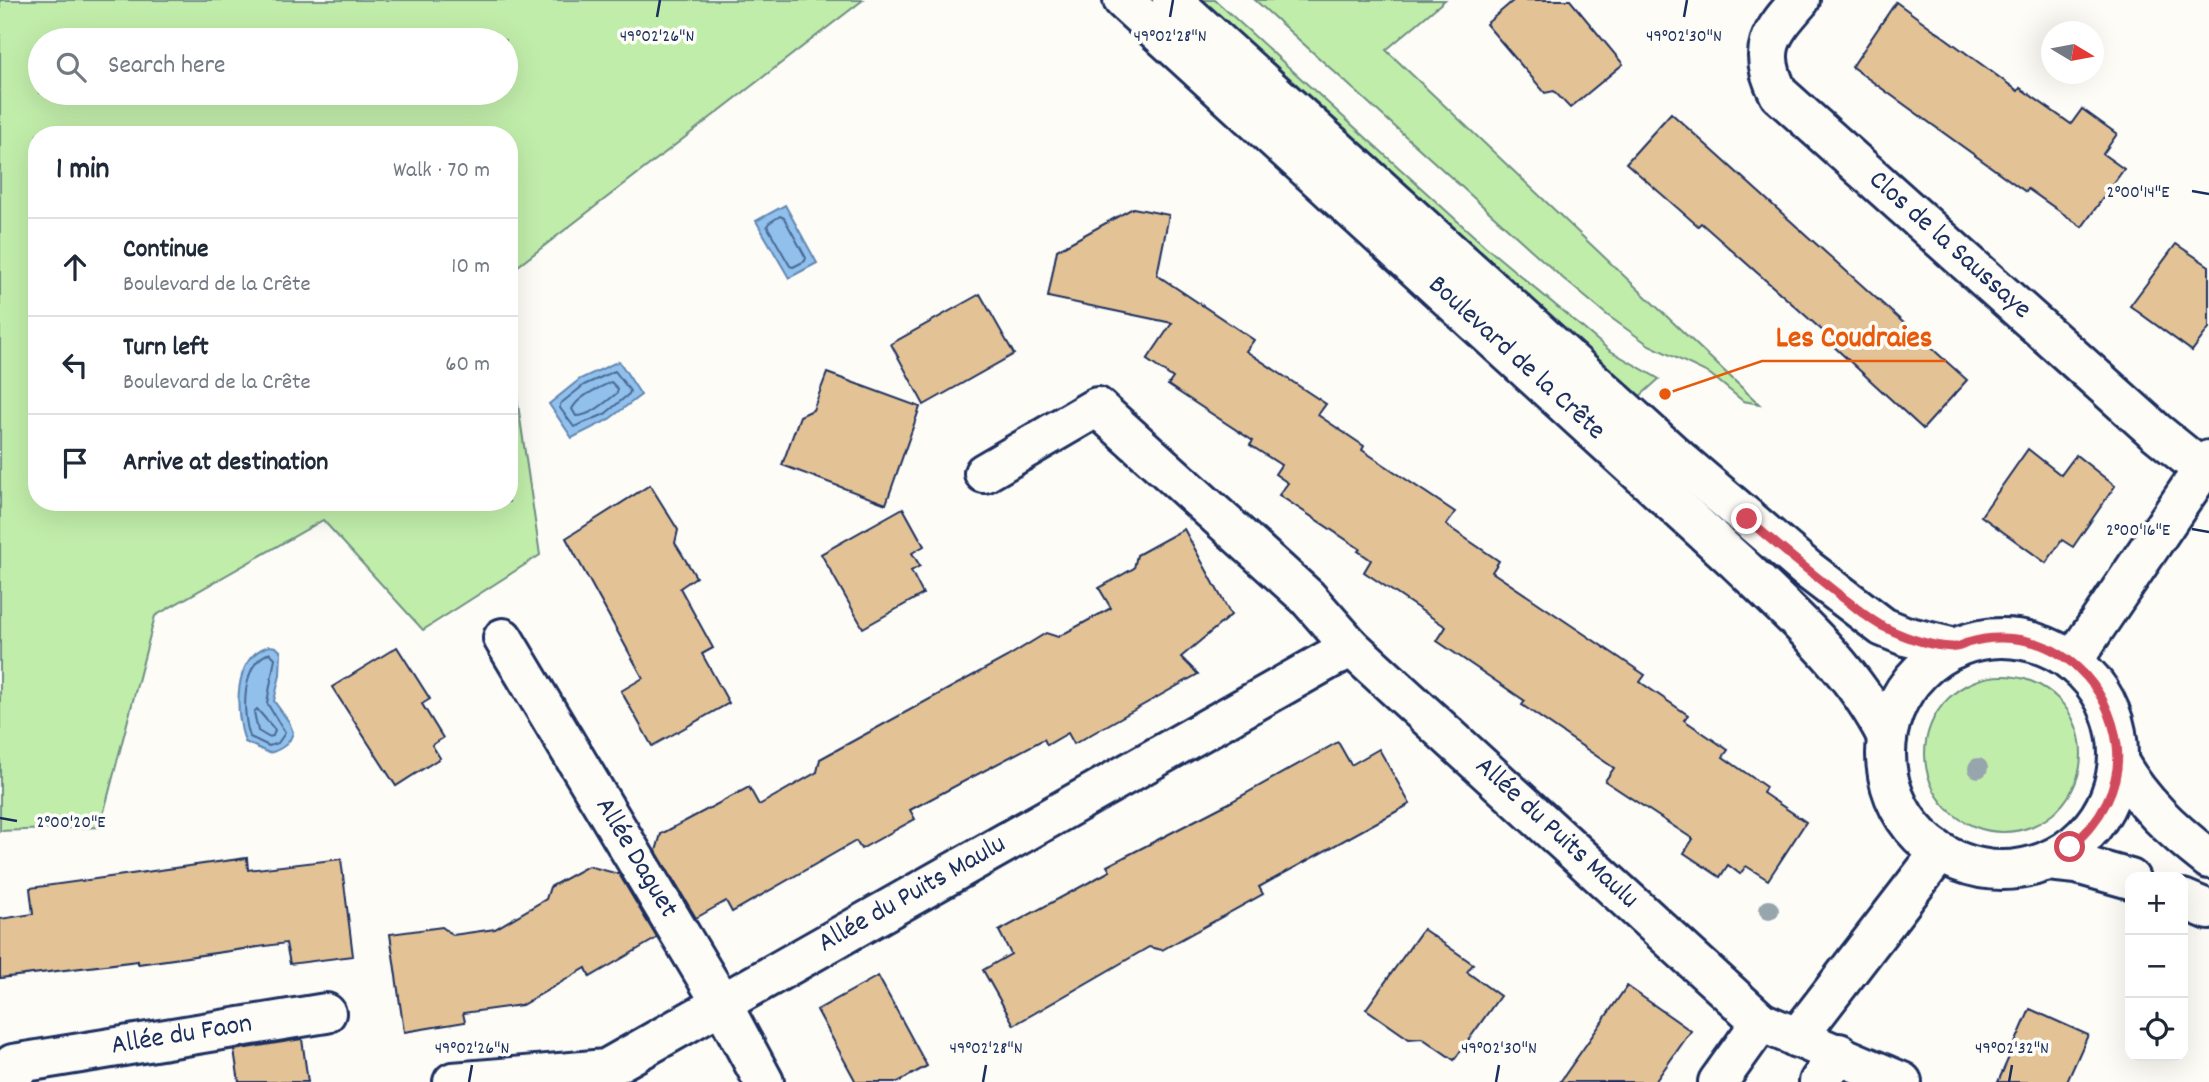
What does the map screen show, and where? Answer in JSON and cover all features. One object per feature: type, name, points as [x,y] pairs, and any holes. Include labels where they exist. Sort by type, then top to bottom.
[{"type":"street","name":"Boulevard de la Crête","points":[[1123,0],[1790,612],[1863,693],[1887,737]]},
{"type":"street","name":"Boulevard de la Crête","points":[[1172,0],[1683,463],[1807,569],[1882,627],[1905,636],[1955,648]]},
{"type":"street","name":"Clos de la Saussaye","points":[[1800,0],[1775,29],[1769,43],[1767,65],[1779,94],[2203,476]]},
{"type":"street","name":"Allée du Puits Maulu","points":[[984,473],[1097,407],[1307,597],[1351,646],[1761,1022],[1797,1038],[1829,1068],[1902,1082]]},
{"type":"street","points":[[2072,662],[2203,476]]},
{"type":"street","name":"Allée Daguet","points":[[503,638],[722,1004],[764,1082]]},
{"type":"street","name":"Boulevard de la Crête","points":[[2008,638],[2036,643],[2072,662],[2096,686],[2107,706],[2114,728],[2118,761],[2104,810],[2080,839],[2048,861],[2024,868],[1999,870],[1974,867],[1940,852],[1919,835],[1897,803],[1886,764],[1891,719],[1909,684],[1922,669],[1955,648],[1981,640],[2008,638]]},
{"type":"street","name":"Allée du Puits Maulu","points":[[453,1082],[606,1069],[1351,646]]},
{"type":"street","name":"Boulevard de la Crête","points":[[2118,761],[2154,812],[2209,859]]},
{"type":"street","points":[[1797,1038],[1940,852]]},
{"type":"street","name":"Boulevard de la Crête","points":[[2048,861],[2077,864],[2125,878]]},
{"type":"street","points":[[2188,901],[2209,910]]},
{"type":"street","name":"Allée du Faon","points":[[13,1082],[13,1064],[327,1013]]},
{"type":"street","points":[[1718,1082],[1761,1022]]},
{"type":"green space","points":[[0,0],[863,0],[518,266],[518,126],[28,126],[28,511],[518,511],[518,405],[540,555],[423,630],[323,520],[155,616],[100,827],[0,831]]},
{"type":"green space","points":[[1196,0],[1215,0],[1486,247],[1609,350],[1659,379],[1638,398]]},
{"type":"green space","points":[[1255,0],[1445,0],[1386,50],[1759,404],[1743,401],[1710,374],[1649,345],[1607,315],[1559,275]]},
{"type":"green space","points":[[2003,676],[2033,682],[2058,699],[2075,724],[2081,754],[2075,784],[2058,809],[2033,826],[2003,832],[1973,826],[1948,809],[1931,784],[1925,754],[1931,724],[1948,699],[1973,682]]},
{"type":"water","points":[[785,205],[817,263],[789,278],[756,221]]},
{"type":"water","points":[[619,361],[641,395],[608,420],[572,438],[549,404],[580,379]]},
{"type":"water","points":[[269,646],[276,647],[281,652],[280,675],[274,701],[293,732],[284,746],[269,753],[245,742],[238,702],[239,687],[248,662],[257,652]]},
{"type":"building","points":[[1514,0],[1570,0],[1623,64],[1570,108],[1554,91],[1545,93],[1486,24]]},
{"type":"building","points":[[1896,2],[2018,91],[2020,88],[2071,124],[2082,109],[2117,134],[2103,154],[2124,169],[2082,227],[2028,189],[2026,192],[1852,67]]},
{"type":"building","points":[[1671,113],[1967,380],[1923,429],[1830,343],[1833,340],[1701,223],[1698,226],[1626,163]]},
{"type":"building","points":[[1133,208],[1169,215],[1157,275],[1254,340],[1246,351],[1326,404],[1318,415],[1364,446],[1362,450],[1455,512],[1446,525],[1499,561],[1492,572],[1645,675],[1640,682],[1688,715],[1684,720],[1728,750],[1723,757],[1766,787],[1763,793],[1806,822],[1768,880],[1746,866],[1740,874],[1728,865],[1720,877],[1684,853],[1693,839],[1605,781],[1614,768],[1522,705],[1525,701],[1437,641],[1446,627],[1364,572],[1371,560],[1358,551],[1360,549],[1279,495],[1288,483],[1275,474],[1281,465],[1250,445],[1253,441],[1168,385],[1173,378],[1147,360],[1172,323],[1048,297],[1057,250]]},
{"type":"building","points":[[2176,244],[2209,266],[2209,328],[2192,351],[2130,306]]},
{"type":"building","points":[[980,294],[1014,354],[924,405],[891,344]]},
{"type":"building","points":[[827,373],[920,407],[886,504],[782,465],[800,416],[813,410]]},
{"type":"building","points":[[2028,449],[2061,475],[2076,455],[2115,486],[2073,547],[2062,540],[2046,563],[1981,516]]},
{"type":"building","points":[[650,485],[678,530],[675,543],[696,577],[680,588],[713,648],[702,654],[729,703],[652,746],[621,691],[643,678],[566,538]]},
{"type":"building","points":[[903,508],[924,546],[912,553],[920,566],[911,571],[923,594],[863,628],[821,554]]},
{"type":"building","points":[[1184,529],[1231,615],[1181,657],[1198,674],[1074,744],[1068,733],[1047,745],[1044,739],[910,810],[915,819],[861,849],[856,841],[732,912],[726,901],[696,918],[656,851],[661,834],[749,787],[759,805],[817,772],[820,759],[1046,633],[1058,637],[1111,608],[1099,588],[1134,568],[1137,555]]},
{"type":"building","points":[[397,647],[430,699],[422,704],[443,738],[432,745],[440,758],[396,786],[332,687]]},
{"type":"building","points":[[1338,742],[1351,765],[1379,749],[1410,804],[1259,887],[1263,894],[1162,950],[1149,947],[1014,1025],[983,970],[1011,954],[999,931],[1110,871],[1107,866],[1227,804]]},
{"type":"building","points":[[247,858],[248,870],[341,859],[353,956],[290,964],[286,943],[138,964],[138,961],[0,978],[0,919],[33,914],[30,888]]},
{"type":"building","points":[[588,866],[619,874],[657,938],[590,977],[586,968],[522,1005],[463,1013],[465,1022],[404,1032],[390,934],[442,927],[453,935],[495,929],[546,899],[550,887]]},
{"type":"building","points":[[1423,929],[1473,964],[1467,972],[1500,996],[1454,1060],[1422,1038],[1409,1039],[1366,1009]]},
{"type":"building","points":[[878,976],[927,1066],[898,1082],[856,1082],[817,1010]]},
{"type":"building","points":[[1627,986],[1691,1031],[1655,1082],[1560,1082]]},
{"type":"building","points":[[2030,1009],[2088,1035],[2067,1082],[1998,1082]]},
{"type":"building","points":[[302,1039],[308,1082],[239,1082],[234,1050]]},
{"type":"place","name":"Les Coudraies","points":[[1665,394]]},
{"type":"route","points":[[1747,519],[1882,627],[1905,636],[1955,648],[1995,638],[2022,640],[2061,654],[2080,669],[2096,686],[2107,706],[2114,728],[2118,761],[2104,810],[2089,831],[2070,847]]}]
